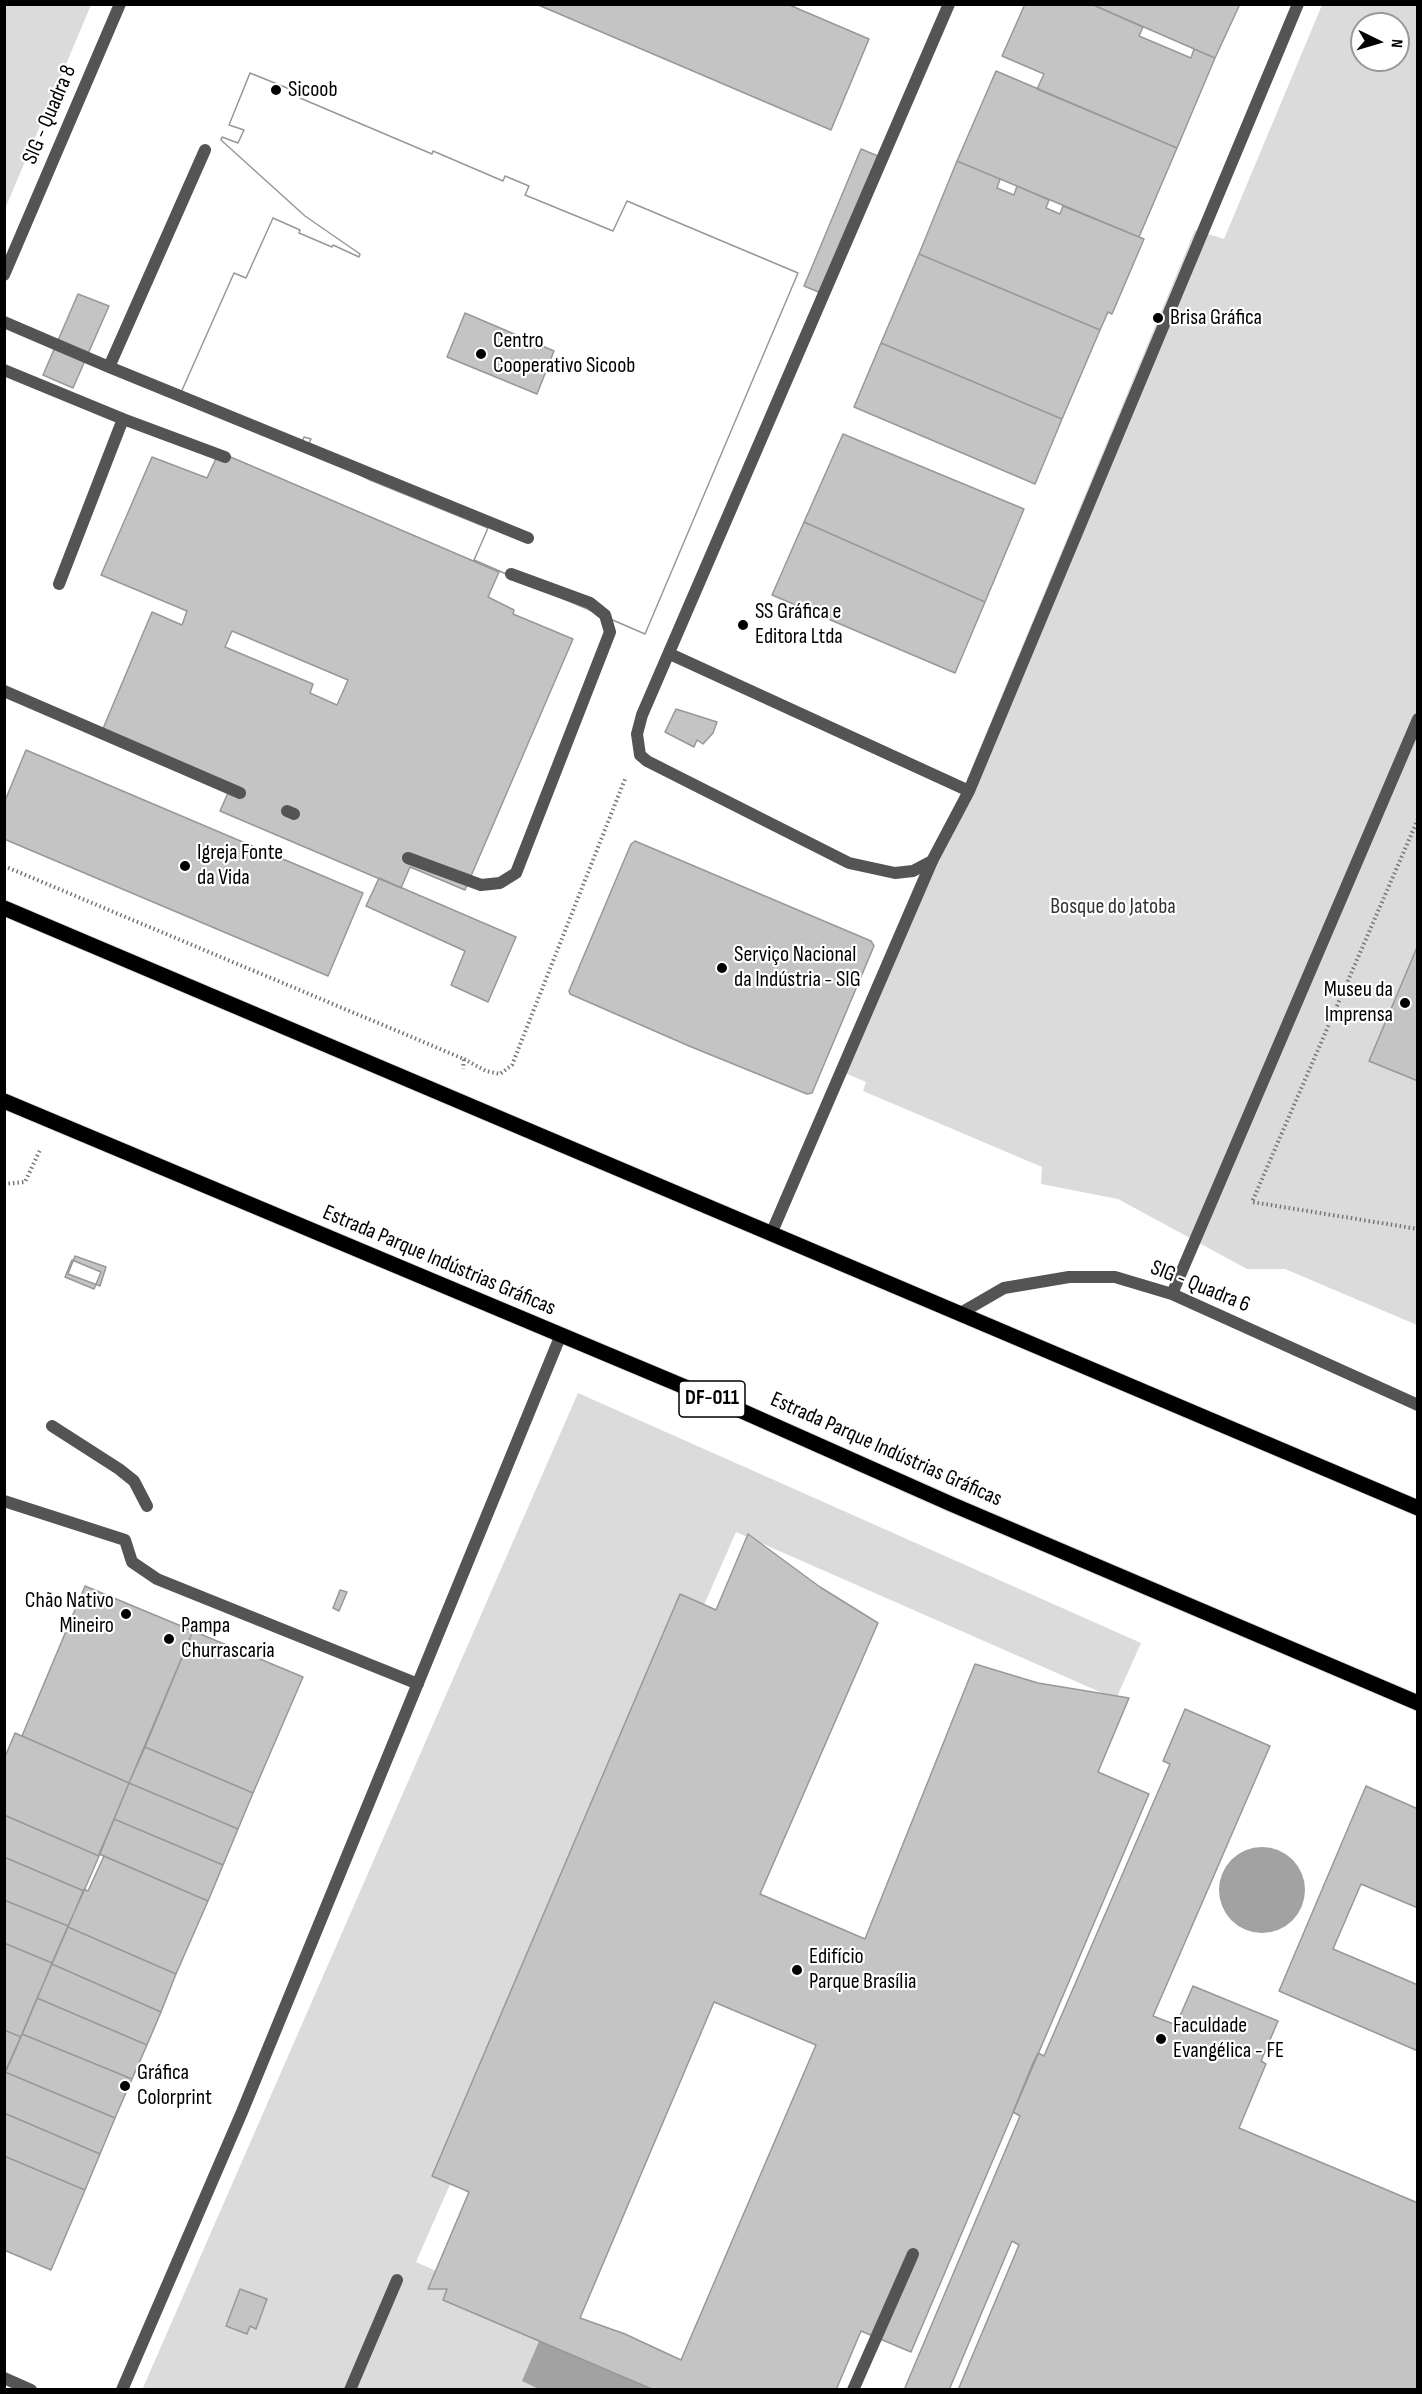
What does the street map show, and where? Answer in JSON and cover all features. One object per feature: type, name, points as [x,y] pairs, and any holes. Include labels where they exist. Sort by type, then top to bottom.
[{"type":"main road","points":[[4,908],[1418,1508]]},
{"type":"main road","name":"Estrada Parque Indústrias Gráficas","points":[[4,1101],[560,1337],[735,1408],[951,1504],[1418,1703]]},
{"type":"street","name":"SIG - Quadra 8","points":[[4,274],[120,4]]},
{"type":"street","points":[[932,861],[914,871],[895,873],[849,863],[647,761],[640,755],[637,734],[642,715],[949,4]]},
{"type":"street","points":[[771,1234],[932,861],[945,842],[969,791],[1298,4]]},
{"type":"street","points":[[109,368],[205,150]]},
{"type":"street","points":[[4,322],[109,368],[528,538]]},
{"type":"street","points":[[4,370],[123,419],[225,457]]},
{"type":"street","points":[[59,584],[123,419]]},
{"type":"street","points":[[408,858],[481,885],[500,882],[516,873],[610,632],[605,615],[590,603],[511,574]]},
{"type":"street","points":[[670,654],[969,791]]},
{"type":"street","points":[[4,691],[240,794]]},
{"type":"street","points":[[1172,1294],[1418,719]]},
{"type":"street","name":"SIG - Quadra 6","points":[[958,1314],[1004,1288],[1069,1277],[1115,1277],[1172,1294],[1418,1405]]},
{"type":"street","points":[[122,2390],[242,2112],[560,1337]]},
{"type":"street","points":[[52,1426],[134,1481],[147,1506]]},
{"type":"street","points":[[4,1501],[125,1540],[132,1562],[157,1579],[418,1684]]},
{"type":"street","points":[[853,2390],[913,2254]]},
{"type":"street","points":[[350,2390],[397,2280]]},
{"type":"street","points":[[4,2378],[31,2390]]},
{"type":"path","points":[[4,866],[464,1059],[486,1071],[500,1074],[512,1065],[638,747]]},
{"type":"path","points":[[1418,819],[1252,1202],[1418,1229]]},
{"type":"path","points":[[462,1102],[464,1059]]},
{"type":"path","points":[[4,1184],[25,1182],[53,1121]]},
{"type":"green space","points":[[4,5],[91,5],[5,209]]},
{"type":"green space","name":"Bosque do Jatoba","points":[[1322,5],[1417,5],[1417,1325],[1285,1269],[1247,1269],[1118,1199],[1041,1184],[1042,1167],[863,1091],[866,1082],[845,1073],[1195,230],[1224,239]]},
{"type":"green space","points":[[578,1393],[1141,1643],[1116,1699],[736,1532],[416,2262],[703,2389],[142,2390]]},
{"type":"shaded area","points":[[1262,1847],[1278,1851],[1292,1860],[1301,1874],[1305,1890],[1301,1906],[1292,1920],[1278,1929],[1262,1933],[1246,1929],[1232,1920],[1223,1906],[1219,1890],[1223,1874],[1232,1860],[1246,1851]]},
{"type":"shaded area","points":[[546,2325],[693,2389],[541,2390],[522,2381]]},
{"type":"building","points":[[536,4],[787,4],[869,39],[831,130]]},
{"type":"building","points":[[1025,4],[1091,4],[1143,27],[1139,36],[1191,58],[1194,49],[1215,58],[1177,148],[1037,89],[1044,74],[1002,56]]},
{"type":"building","points":[[1091,4],[1240,4],[1215,58]]},
{"type":"building","points":[[996,71],[1177,148],[1139,237],[957,161]]},
{"type":"building","name":"Centro Cooperativo Sicoob","points":[[250,73],[302,94],[300,98],[432,154],[433,151],[503,181],[505,176],[529,186],[525,195],[613,231],[627,201],[798,273],[645,634],[474,560],[488,528],[370,480],[307,448],[311,439],[304,437],[300,448],[179,397],[234,273],[246,278],[273,218],[300,230],[299,233],[332,247],[333,245],[359,257],[360,254],[305,216],[221,140],[222,137],[238,143],[244,130],[229,125]],"holes":[[[465,313],[554,351],[537,394],[447,357]]]},
{"type":"building","name":"Centro Cooperativo Sicoob","points":[[250,73],[302,94],[300,98],[432,154],[433,151],[503,181],[505,176],[529,186],[525,195],[613,231],[627,201],[798,273],[645,634],[474,560],[488,528],[370,480],[307,448],[311,439],[304,437],[300,448],[179,397],[234,273],[246,278],[273,218],[300,230],[299,233],[332,247],[333,245],[359,257],[360,254],[305,216],[221,140],[222,137],[238,143],[244,130],[229,125]]},
{"type":"building","points":[[861,149],[878,156],[821,293],[804,286]]},
{"type":"building","points":[[957,161],[1000,179],[997,188],[1014,195],[1017,186],[1049,200],[1046,208],[1060,214],[1063,206],[1144,239],[1112,314],[1108,312],[1100,330],[919,254]]},
{"type":"building","points":[[919,254],[1100,330],[1062,419],[881,343]]},
{"type":"building","points":[[78,294],[109,306],[73,388],[43,375]]},
{"type":"building","points":[[881,343],[1062,419],[1035,484],[854,407]]},
{"type":"building","points":[[843,434],[1024,509],[985,602],[804,522]]},
{"type":"building","points":[[219,452],[499,572],[488,597],[514,610],[513,614],[573,639],[465,890],[410,867],[401,888],[220,811],[231,786],[102,731],[152,612],[182,625],[187,611],[101,575],[152,457],[207,478]],"holes":[[[232,631],[348,680],[337,705],[310,693],[313,684],[225,647]]]},
{"type":"building","points":[[804,522],[985,602],[955,673],[772,595]]},
{"type":"building","points":[[676,709],[717,722],[713,733],[703,744],[697,740],[694,747],[665,732]]},
{"type":"building","name":"Igreja Fonte da Vida","points":[[26,750],[363,893],[328,976],[4,839],[4,803]]},
{"type":"building","name":"Serviço Nacional da Indústria - SIG","points":[[635,841],[871,941],[874,946],[812,1093],[807,1094],[689,1046],[570,994],[569,991],[631,844]]},
{"type":"building","points":[[379,878],[516,937],[488,1002],[451,985],[465,951],[366,906]]},
{"type":"building","name":"Museu da Imprensa","points":[[1418,945],[1418,1081],[1369,1061]]},
{"type":"building","points":[[75,1256],[106,1267],[100,1286],[68,1274]]},
{"type":"building","points":[[72,1260],[101,1272],[94,1289],[65,1277]]},
{"type":"building","name":"Edifício Parque Brasília","points":[[748,1534],[820,1587],[878,1623],[760,1894],[865,1939],[975,1664],[1038,1683],[1129,1698],[1098,1772],[1149,1794],[911,2352],[861,2331],[836,2390],[654,2390],[443,2300],[447,2289],[428,2289],[469,2192],[432,2176],[680,1594],[716,1610]],"holes":[[[714,2002],[816,2045],[681,2360],[625,2334],[580,2318]]]},
{"type":"building","points":[[85,1586],[193,1631],[129,1783],[22,1736]]},
{"type":"building","points":[[340,1590],[347,1592],[339,1611],[333,1608]]},
{"type":"building","points":[[193,1631],[303,1677],[253,1793],[145,1747]]},
{"type":"building","name":"Faculdade Evangélica - FE","points":[[1185,1709],[1270,1746],[1153,2016],[1176,2025],[1193,1986],[1278,2021],[1261,2061],[1266,2064],[1239,2128],[1418,2203],[1418,2390],[958,2390],[1019,2245],[1012,2241],[949,2390],[904,2390],[1020,2116],[1013,2112],[1033,2063],[1038,2053],[1044,2056],[1170,1764],[1163,1761]]},
{"type":"building","points":[[15,1733],[129,1783],[99,1856],[4,1815],[4,1759]]},
{"type":"building","points":[[145,1747],[253,1793],[238,1829],[129,1783]]},
{"type":"building","points":[[129,1783],[238,1829],[223,1865],[114,1819]]},
{"type":"building","points":[[1366,1786],[1418,1809],[1418,1908],[1361,1884],[1333,1949],[1418,1985],[1418,2051],[1279,1991]]},
{"type":"building","points":[[4,1815],[99,1856],[84,1891],[4,1857]]},
{"type":"building","points":[[114,1819],[223,1865],[208,1901],[99,1854]]},
{"type":"building","points":[[104,1856],[208,1901],[176,1974],[68,1927],[84,1889],[88,1891]]},
{"type":"building","points":[[4,1857],[84,1891],[68,1926],[4,1900]]},
{"type":"building","points":[[4,1900],[68,1926],[52,1963],[4,1943]]},
{"type":"building","points":[[68,1927],[176,1974],[161,2012],[52,1964]]},
{"type":"building","points":[[4,1943],[52,1963],[21,2037],[4,2030]]},
{"type":"building","points":[[52,1964],[161,2012],[147,2045],[37,1998]]},
{"type":"building","points":[[37,1998],[147,2045],[132,2079],[22,2034]]},
{"type":"building","points":[[4,2030],[21,2037],[6,2071],[4,2071]]},
{"type":"building","points":[[22,2034],[132,2079],[115,2118],[5,2072]]},
{"type":"building","points":[[5,2072],[115,2118],[100,2154],[4,2113]]},
{"type":"building","points":[[4,2113],[100,2154],[85,2190],[4,2156]]},
{"type":"building","points":[[4,2156],[85,2190],[51,2270],[4,2250]]},
{"type":"building","points":[[240,2289],[267,2299],[256,2329],[250,2326],[247,2334],[226,2326]]},
{"type":"place","name":"Sicoob","points":[[276,90]]},
{"type":"place","name":"Brisa Gráfica","points":[[1158,318]]},
{"type":"place","name":"Centro Cooperativo Sicoob","points":[[481,354]]},
{"type":"place","name":"SS Gráfica e Editora Ltda","points":[[743,625]]},
{"type":"place","name":"Igreja Fonte da Vida","points":[[185,866]]},
{"type":"place","name":"Serviço Nacional da Indústria - SIG","points":[[722,968]]},
{"type":"place","name":"Museu da Imprensa","points":[[1405,1003]]},
{"type":"place","name":"Chão Nativo Mineiro","points":[[126,1614]]},
{"type":"place","name":"Pampa Churrascaria","points":[[169,1639]]},
{"type":"place","name":"Edifício Parque Brasília","points":[[797,1970]]},
{"type":"place","name":"Faculdade Evangélica - FE","points":[[1161,2039]]},
{"type":"place","name":"Gráfica Colorprint","points":[[125,2086]]}]
